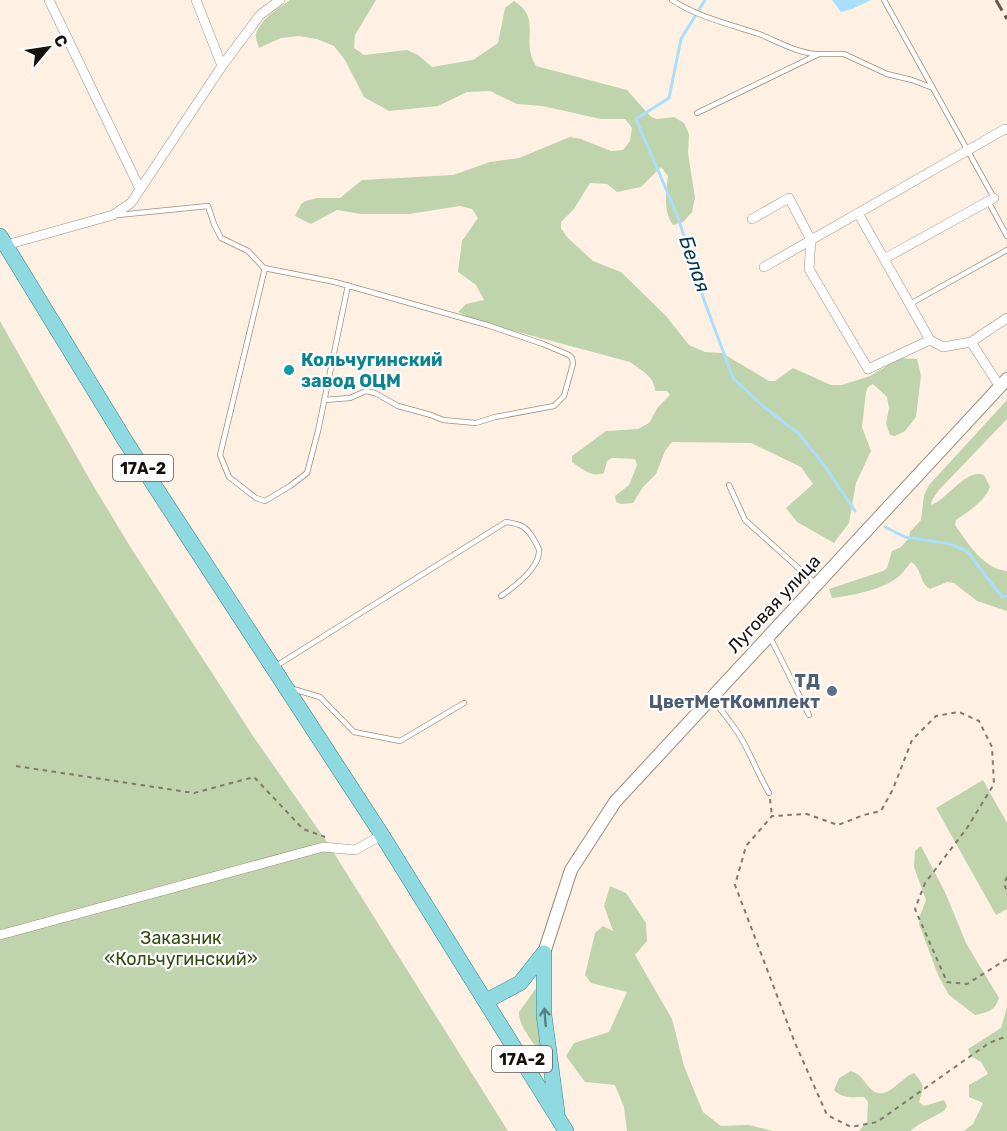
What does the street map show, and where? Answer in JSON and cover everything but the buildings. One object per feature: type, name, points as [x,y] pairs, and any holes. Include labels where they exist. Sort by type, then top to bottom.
[{"type":"main road","name":"17А-2","points":[[3,241],[126,442],[382,835],[567,1131]]},
{"type":"main road","points":[[486,1001],[520,983],[544,954]]},
{"type":"main road","points":[[544,954],[544,1016],[558,1117]]},
{"type":"street","points":[[49,0],[140,189]]},
{"type":"street","points":[[196,0],[222,66]]},
{"type":"street","points":[[3,241],[112,215],[131,203],[222,66],[260,15],[280,0]]},
{"type":"street","points":[[764,267],[967,150],[1007,130]]},
{"type":"street","points":[[752,219],[789,198],[811,240],[809,269],[868,369],[930,340]]},
{"type":"street","points":[[884,259],[991,199]]},
{"type":"street","points":[[858,213],[930,340],[943,347],[971,342],[1007,318]]},
{"type":"street","name":"Луговая улица","points":[[544,954],[571,870],[615,802],[1004,383],[971,342]]},
{"type":"street","points":[[0,935],[323,847],[355,850],[382,835]]},
{"type":"lane","points":[[672,0],[689,10],[805,52],[844,54],[887,74],[933,88]]},
{"type":"lane","points":[[884,0],[967,150],[1007,236]]},
{"type":"lane","points":[[697,113],[819,54]]},
{"type":"lane","points":[[112,215],[208,206],[221,238],[248,251],[265,268],[348,285],[487,325],[569,355],[573,364],[564,396],[554,406],[495,417],[476,423],[443,420],[398,406],[375,393],[366,391],[350,398],[324,400]]},
{"type":"lane","points":[[910,304],[1007,250]]},
{"type":"lane","points":[[265,268],[220,455],[229,477],[256,498],[265,501],[308,473],[348,285]]},
{"type":"lane","points":[[729,486],[745,520],[816,585]]},
{"type":"lane","points":[[273,667],[506,522],[518,524],[529,531],[539,549],[538,560],[529,572],[501,596]]},
{"type":"lane","points":[[769,636],[809,715]]},
{"type":"lane","points":[[286,687],[320,697],[354,732],[400,741],[464,703]]},
{"type":"lane","points":[[711,698],[747,749],[769,793]]},
{"type":"path","points":[[1007,958],[967,984],[947,982],[915,909],[925,883],[967,828],[994,784],[993,747],[979,721],[959,712],[936,716],[912,740],[893,789],[880,811],[864,814],[838,825],[807,814],[772,816],[746,846],[735,885],[795,1043],[827,1115],[851,1127],[877,1122],[989,1043],[1007,1036]]},
{"type":"path","points":[[16,766],[194,793],[254,777],[303,828],[324,837]]},
{"type":"path","points":[[769,793],[772,816]]},
{"type":"path","points":[[1007,877],[1004,884],[1007,891]]},
{"type":"green space","points":[[290,0],[376,0],[355,35],[354,48],[364,55],[407,50],[418,55],[432,67],[473,60],[498,43],[505,8],[514,1],[527,14],[530,27],[530,50],[536,66],[627,90],[651,117],[657,119],[674,117],[684,123],[689,134],[688,153],[695,198],[692,212],[683,222],[673,225],[670,220],[666,201],[668,176],[661,167],[641,187],[617,192],[607,184],[590,183],[574,209],[561,222],[561,228],[567,237],[593,261],[621,272],[666,316],[689,345],[705,352],[722,353],[769,381],[775,381],[793,368],[831,385],[842,385],[870,376],[900,358],[917,359],[921,376],[916,417],[905,431],[895,436],[890,435],[886,424],[889,408],[887,397],[873,384],[868,387],[862,427],[871,451],[856,483],[849,523],[834,543],[797,522],[786,508],[813,484],[801,467],[751,443],[672,442],[665,451],[656,474],[643,487],[633,503],[621,504],[616,502],[615,496],[629,485],[637,465],[635,459],[612,458],[607,461],[604,473],[600,474],[587,472],[572,462],[572,456],[606,431],[638,429],[649,423],[658,407],[670,395],[667,391],[655,391],[650,378],[630,362],[474,320],[458,312],[466,304],[484,300],[476,285],[458,272],[462,241],[478,218],[472,209],[460,206],[409,214],[361,214],[337,210],[311,224],[295,216],[301,204],[306,201],[317,198],[340,198],[362,180],[453,175],[490,162],[519,158],[570,137],[611,151],[623,150],[630,141],[632,128],[625,119],[601,119],[542,106],[517,104],[490,91],[467,92],[438,106],[389,111],[364,97],[345,60],[334,46],[317,39],[299,36],[281,38],[259,48],[256,36],[261,24]]},
{"type":"green space","name":"Заказник «Кольчугинский»","points":[[0,321],[131,548],[253,736],[327,842],[508,1131],[0,1131]]},
{"type":"green space","points":[[1007,400],[1007,419],[939,490],[931,505],[971,476],[984,475],[990,487],[976,506],[956,520],[955,525],[983,560],[991,566],[1007,571],[1007,611],[977,601],[954,583],[947,582],[930,589],[911,562],[900,575],[884,585],[858,594],[832,598],[829,589],[887,568],[892,551],[901,547],[921,520],[924,495],[929,485]]},
{"type":"green space","points":[[983,780],[1007,823],[1007,909],[996,915],[936,808]]},
{"type":"green space","points":[[921,846],[945,892],[966,943],[999,998],[993,1009],[987,1012],[975,1015],[949,995],[938,975],[919,924],[926,900],[914,867],[915,851]]},
{"type":"green space","points":[[610,886],[626,893],[646,923],[647,941],[635,955],[672,1019],[684,1066],[703,1112],[721,1126],[748,1125],[773,1131],[627,1131],[624,1107],[615,1085],[585,1082],[566,1056],[574,1043],[609,1032],[627,992],[591,983],[585,975],[595,933],[603,926],[613,931],[604,906]]},
{"type":"green space","points":[[537,987],[546,1060],[529,1037],[519,1012]]},
{"type":"green space","points":[[1007,1007],[1007,1131],[964,1131],[973,1124],[983,1103],[969,1097],[969,1085],[988,1074],[981,1062],[971,1056],[968,1049],[1001,1028]]},
{"type":"green space","points":[[851,1071],[858,1074],[872,1090],[878,1093],[888,1091],[914,1073],[923,1086],[919,1102],[924,1106],[944,1100],[947,1106],[944,1111],[910,1131],[859,1131],[867,1122],[868,1102],[864,1097],[844,1096],[834,1090],[839,1078]]},
{"type":"water","points":[[832,0],[871,0],[841,12]]},
{"type":"waterway","name":"Белая","points":[[705,0],[681,39],[669,98],[636,119],[678,217],[704,300],[733,378],[764,407],[799,434],[824,465],[855,511]]},
{"type":"waterway","name":"Белая","points":[[885,527],[905,537],[950,544],[967,551],[1002,597],[1007,596]]},
{"type":"railway","points":[[996,0],[1007,19]]},
{"type":"place","name":"Кольчугинский завод ОЦМ","points":[[289,370]]},
{"type":"place","name":"ТД ЦветМетКомплект","points":[[832,691]]}]
